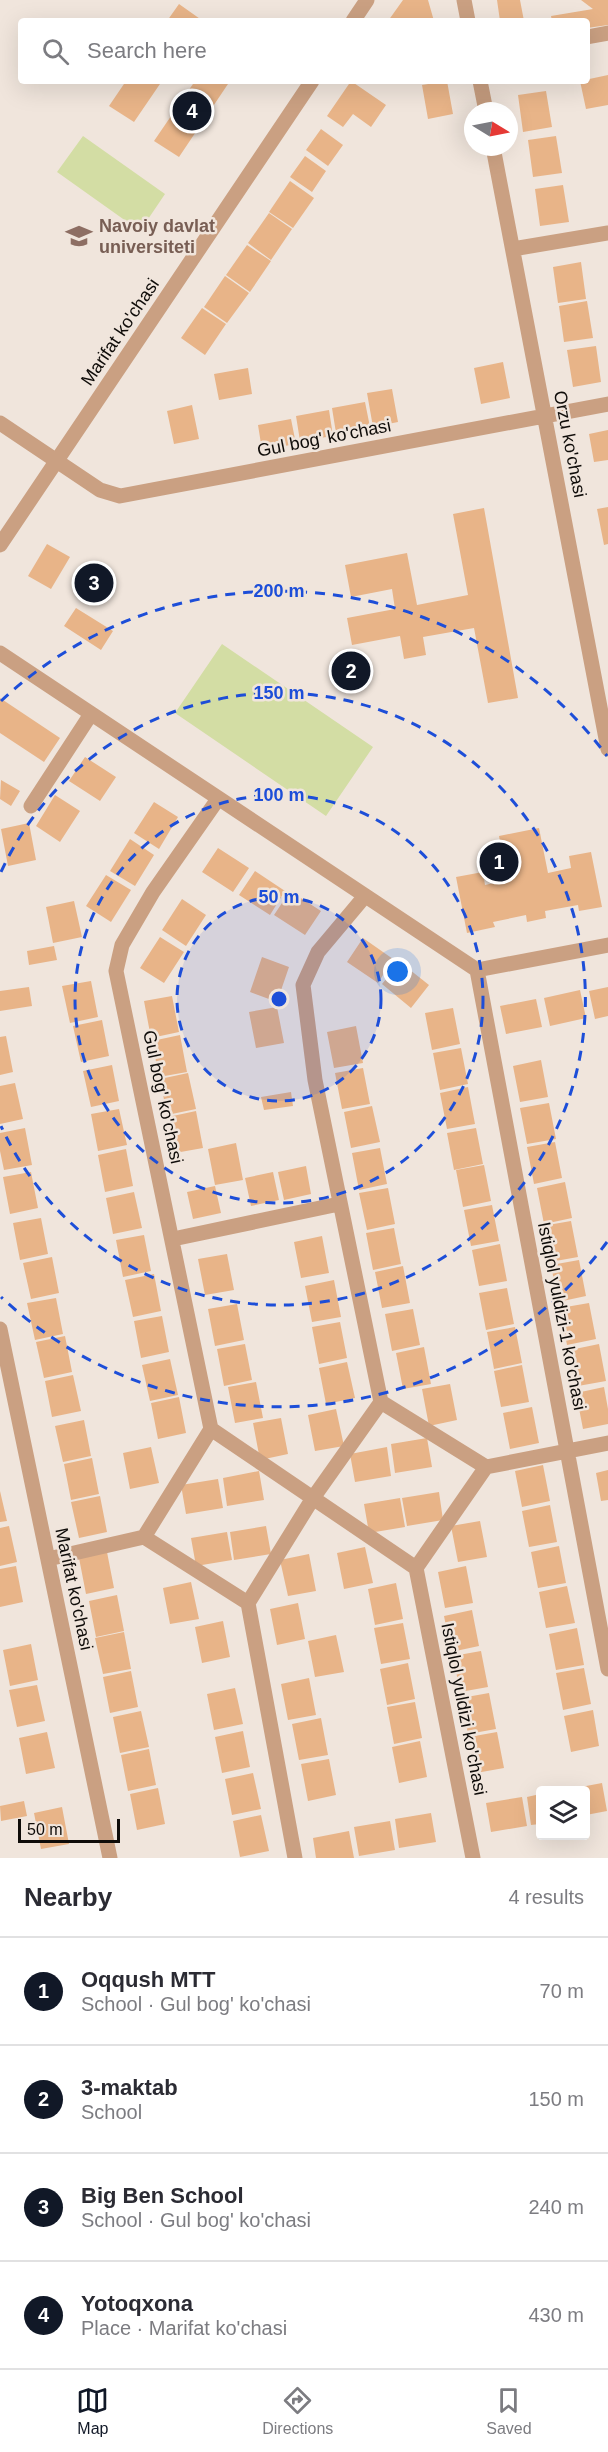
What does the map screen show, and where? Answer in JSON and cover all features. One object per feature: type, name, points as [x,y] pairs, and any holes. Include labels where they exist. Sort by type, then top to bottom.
[{"type":"street","points":[[355,18],[367,0]]},
{"type":"street","points":[[464,0],[467,18]]},
{"type":"street","points":[[590,36],[608,33]]},
{"type":"street","name":"Marifat ko'chasi","points":[[0,545],[310,84]]},
{"type":"street","points":[[481,84],[484,102]]},
{"type":"street","name":"Orzu ko'chasi","points":[[495,156],[545,417],[601,676],[608,749]]},
{"type":"street","points":[[513,249],[608,233]]},
{"type":"street","name":"Gul bog' ko'chasi","points":[[0,423],[100,490],[120,496],[608,404]]},
{"type":"street","points":[[0,653],[477,970],[608,945]]},
{"type":"street","points":[[31,806],[91,714]]},
{"type":"street","name":"Gul bog' ko'chasi","points":[[212,1430],[116,971],[122,945],[153,892],[218,799]]},
{"type":"street","points":[[364,896],[318,952],[303,985],[315,1080],[381,1402],[486,1467],[608,1443]]},
{"type":"street","name":"Istiqlol yuldizi-1 ko'chasi","points":[[477,970],[608,1669]]},
{"type":"street","points":[[173,1239],[339,1204]]},
{"type":"street","name":"Marifat ko'chasi","points":[[0,1329],[110,1858]]},
{"type":"street","points":[[295,1858],[249,1603],[313,1498],[381,1402]]},
{"type":"street","points":[[48,1559],[144,1537],[212,1430],[416,1568],[486,1467]]},
{"type":"street","points":[[144,1537],[249,1603]]},
{"type":"street","name":"Istiqlol yuldizi ko'chasi","points":[[416,1568],[473,1858]]},
{"type":"green space","points":[[83,136],[165,194],[140,231],[57,172]]},
{"type":"green space","points":[[222,644],[373,747],[326,816],[175,713]]},
{"type":"building","points":[[403,0],[428,0],[433,18],[390,18]]},
{"type":"building","points":[[497,0],[520,0],[523,18],[500,18]]},
{"type":"building","points":[[581,0],[608,0],[608,25],[590,28],[590,18],[551,18],[551,16],[593,9]]},
{"type":"building","points":[[179,4],[199,18],[169,18]]},
{"type":"building","points":[[608,75],[608,105],[586,109],[581,84],[590,84],[590,79]]},
{"type":"building","points":[[124,84],[160,84],[134,122],[109,106]]},
{"type":"building","points":[[193,84],[228,84],[179,157],[154,141]]},
{"type":"building","points":[[349,84],[355,84],[386,105],[371,127],[353,114],[343,127],[327,116]]},
{"type":"building","points":[[448,84],[453,114],[428,119],[422,85]]},
{"type":"building","points":[[546,91],[552,127],[523,132],[518,95]]},
{"type":"building","points":[[321,129],[343,145],[328,166],[306,150]]},
{"type":"building","points":[[556,136],[562,173],[533,177],[528,140]]},
{"type":"building","points":[[305,156],[326,171],[312,192],[290,177]]},
{"type":"building","points":[[290,181],[314,198],[293,228],[269,212]]},
{"type":"building","points":[[563,185],[569,222],[540,226],[535,189]]},
{"type":"building","points":[[269,213],[292,229],[271,260],[248,243]]},
{"type":"building","points":[[247,245],[271,261],[250,292],[226,275]]},
{"type":"building","points":[[581,262],[586,299],[558,303],[553,267]]},
{"type":"building","points":[[225,276],[249,293],[227,323],[204,307]]},
{"type":"building","points":[[587,301],[593,338],[564,342],[559,306]]},
{"type":"building","points":[[202,308],[226,324],[205,355],[181,338]]},
{"type":"building","points":[[596,346],[601,382],[573,387],[567,350]]},
{"type":"building","points":[[503,362],[510,398],[481,404],[474,368]]},
{"type":"building","points":[[248,368],[252,394],[219,400],[214,374]]},
{"type":"building","points":[[392,389],[398,422],[373,427],[367,393]]},
{"type":"building","points":[[365,402],[370,427],[336,433],[332,408]]},
{"type":"building","points":[[192,405],[199,439],[174,444],[167,411]]},
{"type":"building","points":[[329,410],[333,436],[300,441],[296,416]]},
{"type":"building","points":[[291,419],[296,444],[262,450],[258,425]]},
{"type":"building","points":[[608,430],[608,460],[594,462],[589,434]]},
{"type":"building","points":[[608,507],[608,544],[604,545],[597,509]]},
{"type":"building","points":[[484,508],[518,698],[488,703],[474,628],[423,637],[426,655],[404,659],[400,636],[352,645],[347,618],[395,609],[392,589],[351,597],[345,565],[407,553],[417,605],[468,595],[453,514]]},
{"type":"building","points":[[47,544],[70,557],[51,589],[28,576]]},
{"type":"building","points":[[76,608],[113,631],[101,650],[64,626]]},
{"type":"building","points":[[0,698],[60,738],[44,762],[0,733]]},
{"type":"building","points":[[85,757],[116,777],[100,801],[69,781]]},
{"type":"building","points":[[1,780],[20,791],[11,806],[0,799]]},
{"type":"building","points":[[55,795],[80,811],[60,842],[36,826]]},
{"type":"building","points":[[154,802],[178,817],[159,849],[134,833]]},
{"type":"building","points":[[29,823],[36,860],[8,866],[1,829]]},
{"type":"building","points":[[539,828],[548,873],[571,868],[569,856],[591,852],[602,907],[579,911],[578,905],[545,911],[546,918],[527,922],[526,915],[493,922],[495,927],[467,933],[456,877],[483,872],[485,885],[507,880],[499,836]]},
{"type":"building","points":[[130,839],[154,855],[135,886],[110,871]]},
{"type":"building","points":[[218,848],[249,868],[233,892],[202,872]]},
{"type":"building","points":[[255,871],[285,891],[270,915],[239,895]]},
{"type":"building","points":[[106,875],[131,890],[111,922],[86,906]]},
{"type":"building","points":[[290,891],[321,911],[305,935],[274,915]]},
{"type":"building","points":[[182,899],[206,915],[186,946],[162,930]]},
{"type":"building","points":[[74,901],[82,937],[53,943],[46,907]]},
{"type":"building","points":[[160,937],[184,952],[164,983],[140,968]]},
{"type":"building","points":[[363,938],[393,959],[378,983],[347,962]]},
{"type":"building","points":[[54,946],[57,960],[29,965],[27,951]]},
{"type":"building","points":[[262,957],[289,967],[277,1002],[250,992]]},
{"type":"building","points":[[400,962],[429,985],[411,1008],[382,984]]},
{"type":"building","points":[[91,981],[98,1017],[70,1023],[62,986]]},
{"type":"building","points":[[29,987],[32,1006],[0,1011],[0,991]]},
{"type":"building","points":[[608,987],[608,1016],[595,1019],[589,991]]},
{"type":"building","points":[[580,990],[586,1018],[550,1026],[544,998]]},
{"type":"building","points":[[172,996],[179,1032],[151,1038],[144,1001]]},
{"type":"building","points":[[536,999],[542,1027],[506,1034],[500,1006]]},
{"type":"building","points":[[277,1007],[284,1043],[256,1048],[249,1012]]},
{"type":"building","points":[[453,1008],[460,1044],[432,1050],[425,1013]]},
{"type":"building","points":[[102,1020],[109,1056],[81,1062],[73,1026]]},
{"type":"building","points":[[356,1026],[363,1063],[334,1068],[327,1032]]},
{"type":"building","points":[[180,1035],[187,1072],[159,1077],[152,1041]]},
{"type":"building","points":[[6,1036],[13,1072],[0,1075],[0,1037]]},
{"type":"building","points":[[461,1048],[468,1084],[440,1090],[433,1053]]},
{"type":"building","points":[[541,1060],[548,1097],[520,1102],[513,1066]]},
{"type":"building","points":[[112,1065],[119,1101],[91,1107],[83,1071]]},
{"type":"building","points":[[363,1068],[370,1104],[342,1109],[335,1073]]},
{"type":"building","points":[[188,1073],[196,1109],[167,1115],[160,1079]]},
{"type":"building","points":[[15,1083],[23,1119],[0,1124],[0,1086]]},
{"type":"building","points":[[468,1087],[475,1124],[447,1129],[440,1093]]},
{"type":"building","points":[[291,1092],[293,1106],[264,1110],[261,1097]]},
{"type":"building","points":[[549,1103],[556,1139],[527,1144],[520,1108]]},
{"type":"building","points":[[372,1106],[380,1142],[351,1148],[344,1112]]},
{"type":"building","points":[[119,1109],[127,1145],[98,1151],[91,1114]]},
{"type":"building","points":[[196,1111],[203,1148],[175,1153],[168,1117]]},
{"type":"building","points":[[25,1128],[32,1165],[4,1170],[0,1151],[0,1133]]},
{"type":"building","points":[[476,1128],[483,1164],[454,1170],[447,1133]]},
{"type":"building","points":[[555,1142],[562,1178],[534,1184],[527,1147]]},
{"type":"building","points":[[236,1143],[243,1180],[215,1185],[208,1149]]},
{"type":"building","points":[[380,1148],[387,1184],[359,1190],[352,1153]]},
{"type":"building","points":[[126,1149],[133,1186],[105,1192],[98,1155]]},
{"type":"building","points":[[484,1165],[491,1201],[463,1207],[456,1170]]},
{"type":"building","points":[[306,1166],[311,1194],[284,1200],[278,1172]]},
{"type":"building","points":[[31,1172],[38,1208],[10,1214],[3,1177]]},
{"type":"building","points":[[273,1172],[279,1200],[251,1206],[245,1178]]},
{"type":"building","points":[[565,1182],[572,1218],[544,1224],[537,1188]]},
{"type":"building","points":[[215,1186],[221,1213],[193,1219],[187,1192]]},
{"type":"building","points":[[388,1188],[395,1224],[367,1230],[359,1193]]},
{"type":"building","points":[[134,1192],[142,1228],[113,1234],[106,1198]]},
{"type":"building","points":[[492,1205],[499,1241],[471,1246],[464,1210]]},
{"type":"building","points":[[41,1218],[48,1254],[20,1260],[13,1223]]},
{"type":"building","points":[[571,1221],[578,1257],[550,1262],[542,1226]]},
{"type":"building","points":[[394,1228],[401,1264],[373,1270],[366,1233]]},
{"type":"building","points":[[144,1235],[151,1271],[123,1277],[116,1240]]},
{"type":"building","points":[[322,1236],[329,1273],[301,1278],[294,1242]]},
{"type":"building","points":[[500,1244],[507,1281],[479,1286],[472,1250]]},
{"type":"building","points":[[227,1254],[234,1290],[205,1295],[198,1259]]},
{"type":"building","points":[[52,1257],[59,1293],[31,1299],[23,1263]]},
{"type":"building","points":[[579,1260],[586,1296],[558,1302],[551,1265]]},
{"type":"building","points":[[403,1266],[410,1303],[382,1308],[375,1272]]},
{"type":"building","points":[[154,1274],[161,1311],[133,1317],[125,1280]]},
{"type":"building","points":[[334,1280],[341,1317],[312,1322],[305,1286]]},
{"type":"building","points":[[507,1288],[514,1324],[486,1330],[479,1293]]},
{"type":"building","points":[[56,1298],[63,1334],[35,1340],[27,1303]]},
{"type":"building","points":[[589,1303],[596,1339],[567,1345],[560,1308]]},
{"type":"building","points":[[237,1304],[244,1340],[215,1346],[208,1309]]},
{"type":"building","points":[[413,1309],[420,1345],[392,1351],[385,1314]]},
{"type":"building","points":[[162,1316],[169,1352],[141,1358],[134,1321]]},
{"type":"building","points":[[340,1322],[347,1358],[319,1364],[312,1327]]},
{"type":"building","points":[[515,1327],[522,1363],[494,1369],[487,1332]]},
{"type":"building","points":[[65,1336],[72,1372],[44,1378],[36,1342]]},
{"type":"building","points":[[245,1344],[252,1380],[224,1386],[217,1349]]},
{"type":"building","points":[[599,1344],[606,1381],[578,1386],[570,1350]]},
{"type":"building","points":[[424,1347],[431,1384],[403,1389],[396,1353]]},
{"type":"building","points":[[170,1359],[178,1395],[150,1401],[142,1365]]},
{"type":"building","points":[[347,1362],[355,1398],[326,1404],[319,1368]]},
{"type":"building","points":[[522,1365],[529,1402],[501,1407],[494,1371]]},
{"type":"building","points":[[73,1375],[81,1411],[52,1417],[45,1381]]},
{"type":"building","points":[[256,1382],[263,1418],[235,1423],[228,1387]]},
{"type":"building","points":[[450,1384],[457,1420],[429,1426],[422,1389]]},
{"type":"building","points":[[604,1387],[608,1424],[583,1429],[576,1393]]},
{"type":"building","points":[[179,1397],[186,1433],[158,1439],[151,1403]]},
{"type":"building","points":[[532,1407],[539,1443],[510,1449],[503,1413]]},
{"type":"building","points":[[336,1409],[344,1446],[315,1451],[308,1415]]},
{"type":"building","points":[[281,1418],[288,1454],[260,1460],[253,1423]]},
{"type":"building","points":[[84,1420],[91,1456],[63,1462],[55,1426]]},
{"type":"building","points":[[427,1438],[432,1467],[395,1473],[391,1444]]},
{"type":"building","points":[[151,1447],[159,1483],[130,1489],[123,1453]]},
{"type":"building","points":[[387,1447],[391,1476],[355,1482],[350,1454]]},
{"type":"building","points":[[92,1458],[99,1494],[71,1500],[64,1464]]},
{"type":"building","points":[[543,1465],[550,1501],[522,1507],[515,1471]]},
{"type":"building","points":[[608,1470],[608,1500],[601,1501],[596,1473]]},
{"type":"building","points":[[259,1471],[264,1500],[227,1506],[223,1478]]},
{"type":"building","points":[[218,1479],[223,1508],[186,1514],[181,1485]]},
{"type":"building","points":[[0,1491],[7,1521],[0,1522]]},
{"type":"building","points":[[439,1492],[443,1520],[407,1526],[402,1498]]},
{"type":"building","points":[[100,1496],[107,1532],[79,1538],[71,1502]]},
{"type":"building","points":[[400,1498],[405,1527],[369,1533],[364,1504]]},
{"type":"building","points":[[550,1505],[557,1542],[529,1547],[522,1511]]},
{"type":"building","points":[[480,1521],[487,1557],[458,1562],[451,1526]]},
{"type":"building","points":[[9,1526],[17,1562],[0,1566],[0,1528]]},
{"type":"building","points":[[266,1526],[271,1554],[234,1560],[230,1532]]},
{"type":"building","points":[[227,1532],[232,1560],[196,1566],[191,1538]]},
{"type":"building","points":[[559,1546],[566,1583],[538,1588],[531,1552]]},
{"type":"building","points":[[365,1547],[373,1583],[344,1589],[337,1553]]},
{"type":"building","points":[[107,1552],[114,1588],[86,1594],[79,1558]]},
{"type":"building","points":[[309,1554],[316,1591],[288,1596],[280,1560]]},
{"type":"building","points":[[16,1566],[23,1602],[0,1607],[0,1569]]},
{"type":"building","points":[[466,1566],[473,1603],[445,1608],[438,1572]]},
{"type":"building","points":[[191,1582],[199,1619],[170,1624],[163,1588]]},
{"type":"building","points":[[396,1583],[403,1619],[375,1625],[368,1589]]},
{"type":"building","points":[[567,1586],[575,1623],[546,1628],[539,1592]]},
{"type":"building","points":[[117,1595],[124,1631],[96,1637],[89,1601]]},
{"type":"building","points":[[298,1603],[305,1639],[277,1645],[270,1609]]},
{"type":"building","points":[[472,1610],[479,1646],[451,1652],[444,1616]]},
{"type":"building","points":[[223,1621],[230,1657],[202,1663],[195,1627]]},
{"type":"building","points":[[403,1623],[410,1659],[381,1664],[374,1628]]},
{"type":"building","points":[[577,1628],[584,1665],[556,1670],[549,1634]]},
{"type":"building","points":[[124,1632],[131,1669],[103,1674],[95,1638]]},
{"type":"building","points":[[336,1635],[344,1672],[315,1677],[308,1641]]},
{"type":"building","points":[[31,1644],[38,1680],[10,1686],[3,1650]]},
{"type":"building","points":[[481,1651],[488,1687],[460,1692],[453,1656]]},
{"type":"building","points":[[408,1663],[415,1699],[387,1705],[380,1669]]},
{"type":"building","points":[[584,1668],[591,1704],[563,1710],[556,1673]]},
{"type":"building","points":[[131,1671],[138,1707],[110,1713],[103,1677]]},
{"type":"building","points":[[309,1678],[316,1715],[288,1720],[281,1684]]},
{"type":"building","points":[[37,1685],[45,1721],[17,1727],[9,1690]]},
{"type":"building","points":[[235,1688],[243,1724],[214,1730],[207,1694]]},
{"type":"building","points":[[489,1693],[496,1729],[468,1734],[461,1698]]},
{"type":"building","points":[[415,1702],[422,1738],[394,1744],[387,1707]]},
{"type":"building","points":[[593,1710],[599,1746],[571,1752],[564,1716]]},
{"type":"building","points":[[141,1711],[149,1747],[120,1753],[113,1717]]},
{"type":"building","points":[[321,1718],[328,1755],[299,1760],[292,1724]]},
{"type":"building","points":[[243,1731],[250,1767],[222,1773],[215,1737]]},
{"type":"building","points":[[47,1732],[55,1768],[26,1774],[19,1738]]},
{"type":"building","points":[[497,1732],[504,1768],[476,1773],[469,1737]]},
{"type":"building","points":[[420,1741],[427,1777],[399,1783],[392,1747]]},
{"type":"building","points":[[149,1749],[156,1785],[128,1791],[121,1755]]},
{"type":"building","points":[[329,1759],[336,1795],[308,1801],[301,1764]]},
{"type":"building","points":[[253,1773],[261,1809],[232,1815],[225,1779]]},
{"type":"building","points":[[602,1783],[607,1811],[590,1814],[590,1786],[586,1786]]},
{"type":"building","points":[[158,1788],[165,1824],[137,1830],[130,1794]]},
{"type":"building","points":[[536,1795],[536,1824],[531,1825],[527,1797]]},
{"type":"building","points":[[522,1797],[527,1826],[491,1832],[486,1803]]},
{"type":"building","points":[[24,1801],[27,1816],[1,1821],[0,1806]]},
{"type":"building","points":[[62,1807],[69,1844],[41,1849],[34,1813]]},
{"type":"building","points":[[431,1813],[436,1842],[399,1848],[395,1819]]},
{"type":"building","points":[[261,1815],[269,1851],[240,1857],[233,1821]]},
{"type":"building","points":[[390,1821],[395,1850],[359,1856],[354,1827]]},
{"type":"building","points":[[349,1831],[354,1858],[316,1858],[313,1838]]},
{"type":"place","name":"Yotoqxona","points":[[192,111]]},
{"type":"place","name":"Navoiy davlat universiteti","points":[[79,236]]},
{"type":"place","name":"Big Ben School","points":[[94,583]]},
{"type":"place","name":"3-maktab","points":[[351,671]]},
{"type":"place","name":"Oqqush MTT","points":[[499,862]]}]
